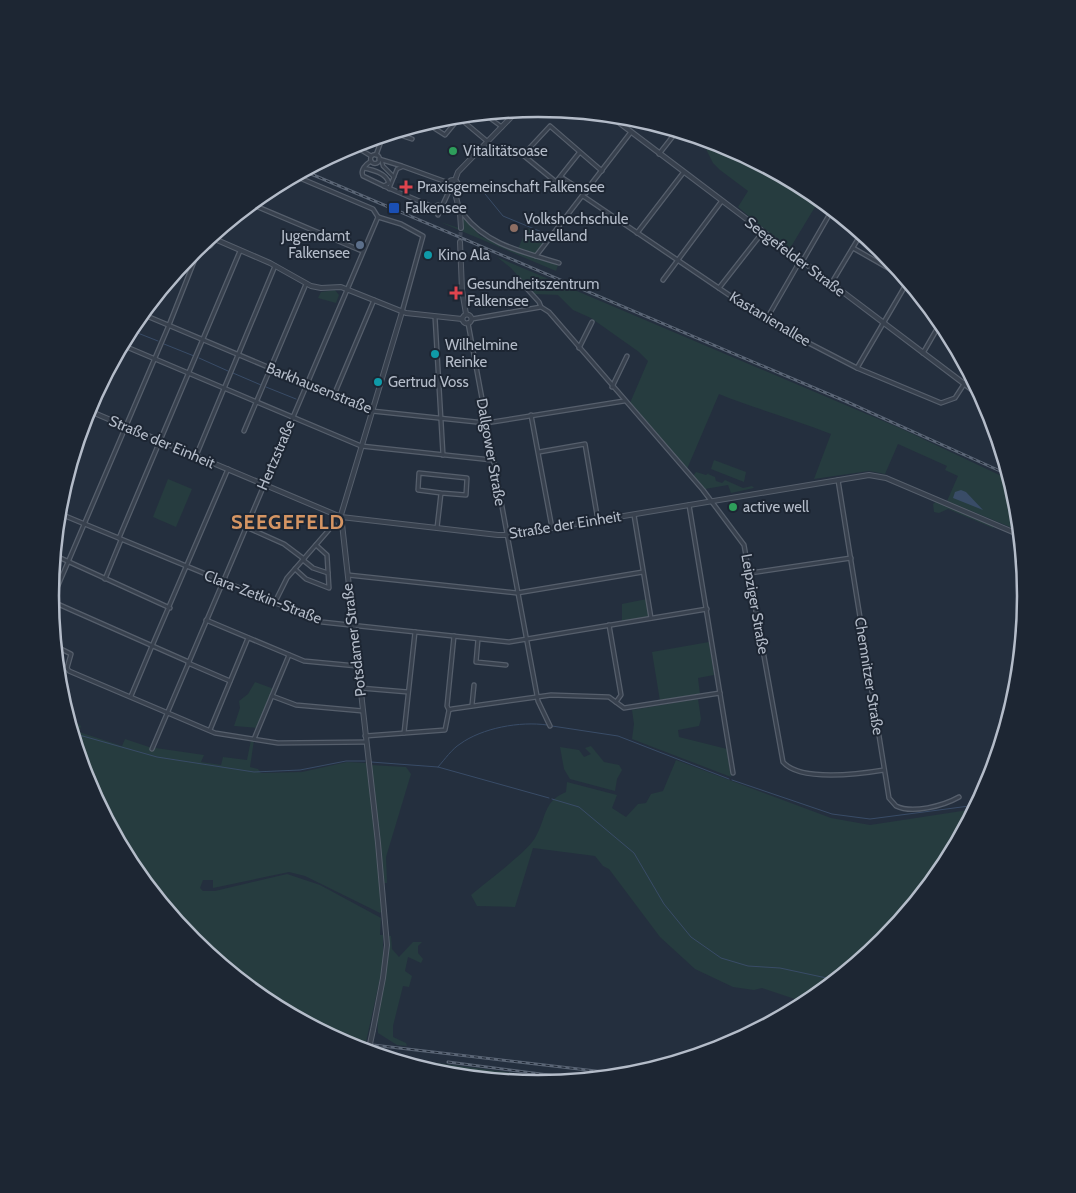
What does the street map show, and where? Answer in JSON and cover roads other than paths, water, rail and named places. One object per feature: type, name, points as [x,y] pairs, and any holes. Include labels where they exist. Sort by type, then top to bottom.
[{"type":"street","points":[[438,215],[452,189],[458,184],[455,180],[458,172],[511,118]]},
{"type":"street","points":[[492,119],[502,127]]},
{"type":"street","points":[[465,123],[488,142]]},
{"type":"street","name":"Seegefelder Straße","points":[[620,124],[969,387]]},
{"type":"street","points":[[435,128],[445,134],[452,125]]},
{"type":"street","name":"Kastanienallee","points":[[579,154],[550,126],[523,155],[554,181],[561,177],[637,233],[766,320],[857,368],[941,403],[955,398],[965,384]]},
{"type":"street","points":[[536,256],[631,132]]},
{"type":"street","points":[[405,137],[412,139]]},
{"type":"street","points":[[659,154],[673,137]]},
{"type":"street","points":[[376,155],[380,145]]},
{"type":"street","points":[[363,151],[371,156],[379,172],[389,180],[387,185],[384,186]]},
{"type":"street","points":[[561,177],[579,154],[602,171]]},
{"type":"street","points":[[371,156],[376,155]]},
{"type":"street","points":[[376,155],[383,166],[394,177]]},
{"type":"street","points":[[431,208],[395,193],[363,176],[364,168],[373,162],[380,161],[402,166],[448,183],[460,213],[461,228]]},
{"type":"street","points":[[389,189],[397,169],[402,167]]},
{"type":"street","points":[[364,168],[379,172]]},
{"type":"street","points":[[637,233],[683,172]]},
{"type":"street","points":[[302,179],[373,209],[378,217]]},
{"type":"street","points":[[448,183],[455,180]]},
{"type":"street","points":[[663,280],[721,202]]},
{"type":"street","points":[[427,212],[438,205]]},
{"type":"street","points":[[259,207],[362,251]]},
{"type":"street","points":[[464,215],[482,234],[536,256],[559,263]]},
{"type":"street","points":[[766,320],[829,215]]},
{"type":"street","name":"Potsdamer Straße","points":[[370,1045],[384,970],[386,945],[341,517],[360,446],[402,312],[423,236],[401,224],[378,217]]},
{"type":"street","name":"Hertzstraße","points":[[152,749],[378,217]]},
{"type":"street","points":[[719,288],[762,233]]},
{"type":"street","points":[[218,240],[275,266],[306,284],[317,288],[336,286],[347,289],[402,312],[462,319],[468,323],[472,318],[541,307]]},
{"type":"street","points":[[831,285],[858,240]]},
{"type":"street","points":[[460,242],[466,314],[462,319]]},
{"type":"street","points":[[853,248],[884,266]]},
{"type":"street","points":[[105,579],[160,441],[240,251]]},
{"type":"street","points":[[196,456],[275,266]]},
{"type":"street","points":[[59,581],[169,325],[190,268]]},
{"type":"street","name":"Leipziger Straße","points":[[520,280],[541,307],[549,312],[702,490],[744,545],[783,762],[791,769],[841,776],[884,770]]},
{"type":"street","points":[[244,431],[306,284]]},
{"type":"street","points":[[857,368],[904,288]]},
{"type":"street","points":[[334,395],[374,300]]},
{"type":"street","points":[[466,314],[472,318]]},
{"type":"street","name":"Barkhausenstraße","points":[[149,317],[372,411],[486,422],[624,401]]},
{"type":"street","points":[[435,317],[443,455]]},
{"type":"street","points":[[579,348],[592,322]]},
{"type":"street","name":"Dallgower Straße","points":[[468,323],[536,695],[539,706],[550,726]]},
{"type":"street","points":[[923,354],[936,330]]},
{"type":"street","points":[[129,348],[360,446],[492,460]]},
{"type":"street","points":[[612,387],[627,356]]},
{"type":"street","name":"Straße der Einheit","points":[[95,413],[341,517],[506,535],[864,475],[879,476],[1013,532]]},
{"type":"street","points":[[532,415],[552,528]]},
{"type":"street","points":[[539,452],[585,444],[598,521]]},
{"type":"street","points":[[131,696],[228,469]]},
{"type":"street","points":[[419,473],[468,478],[466,495],[441,493],[418,490],[419,473]]},
{"type":"street","name":"Chemnitzer Straße","points":[[838,479],[889,798],[896,806],[902,809],[947,803],[959,797]]},
{"type":"street","points":[[437,528],[441,493]]},
{"type":"street","points":[[689,505],[734,773]]},
{"type":"street","points":[[634,515],[651,618]]},
{"type":"street","name":"Clara-Zetkin-Straße","points":[[66,516],[315,621],[510,642],[706,609]]},
{"type":"street","points":[[274,604],[284,582],[334,524]]},
{"type":"street","points":[[246,528],[284,544],[313,568],[328,573]]},
{"type":"street","points":[[295,570],[306,579],[326,588],[330,586],[327,556],[316,545]]},
{"type":"street","points":[[61,558],[170,608]]},
{"type":"street","points":[[750,573],[851,558]]},
{"type":"street","points":[[347,575],[517,593],[643,572]]},
{"type":"street","points":[[59,605],[230,680]]},
{"type":"street","points":[[206,620],[308,662],[358,666]]},
{"type":"street","points":[[609,625],[621,695],[616,702]]},
{"type":"street","points":[[404,734],[415,632]]},
{"type":"street","points":[[365,736],[445,730],[449,710],[447,706],[454,636]]},
{"type":"street","points":[[210,730],[248,638]]},
{"type":"street","points":[[478,639],[476,662],[506,665]]},
{"type":"street","points":[[62,650],[71,654],[67,668],[210,730],[283,743],[366,742]]},
{"type":"street","points":[[254,739],[288,655]]},
{"type":"street","points":[[472,706],[474,685]]},
{"type":"street","points":[[360,688],[408,692]]},
{"type":"street","points":[[449,710],[536,695],[609,697],[624,708],[720,693]]},
{"type":"street","points":[[272,696],[296,705],[362,711]]},
{"type":"water","points":[[961,490],[966,492],[983,510],[953,498],[955,492]]},
{"type":"waterway","points":[[481,189],[503,216],[549,235]]},
{"type":"waterway","points":[[138,333],[158,341]]},
{"type":"waterway","points":[[164,344],[194,356]]},
{"type":"waterway","points":[[199,358],[228,371]]},
{"type":"waterway","points":[[233,373],[261,385]]},
{"type":"waterway","points":[[266,387],[296,399]]},
{"type":"waterway","points":[[438,767],[457,746],[479,734],[513,725],[547,725]]},
{"type":"waterway","points":[[552,726],[618,736],[729,779]]},
{"type":"waterway","points":[[79,735],[157,757],[254,772],[300,770],[346,761],[365,761]]},
{"type":"waterway","points":[[371,762],[438,767],[549,798]]},
{"type":"waterway","points":[[732,780],[832,814],[870,819],[969,806]]},
{"type":"waterway","points":[[552,799],[579,807],[634,853],[664,904],[691,937],[721,958],[748,966],[780,968],[828,978]]},
{"type":"tunnel","points":[[460,242],[461,228]]},
{"type":"railway","points":[[312,174],[845,401],[1001,471]]},
{"type":"railway","points":[[370,1045],[602,1072]]},
{"type":"railway","points":[[448,1062],[552,1076]]},
{"type":"place","name":"Vitalitätsoase","points":[[453,151]]},
{"type":"place","name":"Praxisgemeinschaft Falkensee","points":[[406,187]]},
{"type":"place","name":"Falkensee","points":[[394,208]]},
{"type":"place","name":"Volkshochschule Havelland","points":[[514,228]]},
{"type":"place","name":"Jugendamt Falkensee","points":[[360,245]]},
{"type":"place","name":"Kino Ala","points":[[428,255]]},
{"type":"place","name":"Gesundheitszentrum Falkensee","points":[[456,293]]},
{"type":"place","name":"Wilhelmine Reinke","points":[[435,354]]},
{"type":"place","name":"Gertrud Voss","points":[[378,382]]},
{"type":"place","name":"active well","points":[[733,507]]},
{"type":"district","name":"SEEGEFELD","points":[[288,522]]}]
